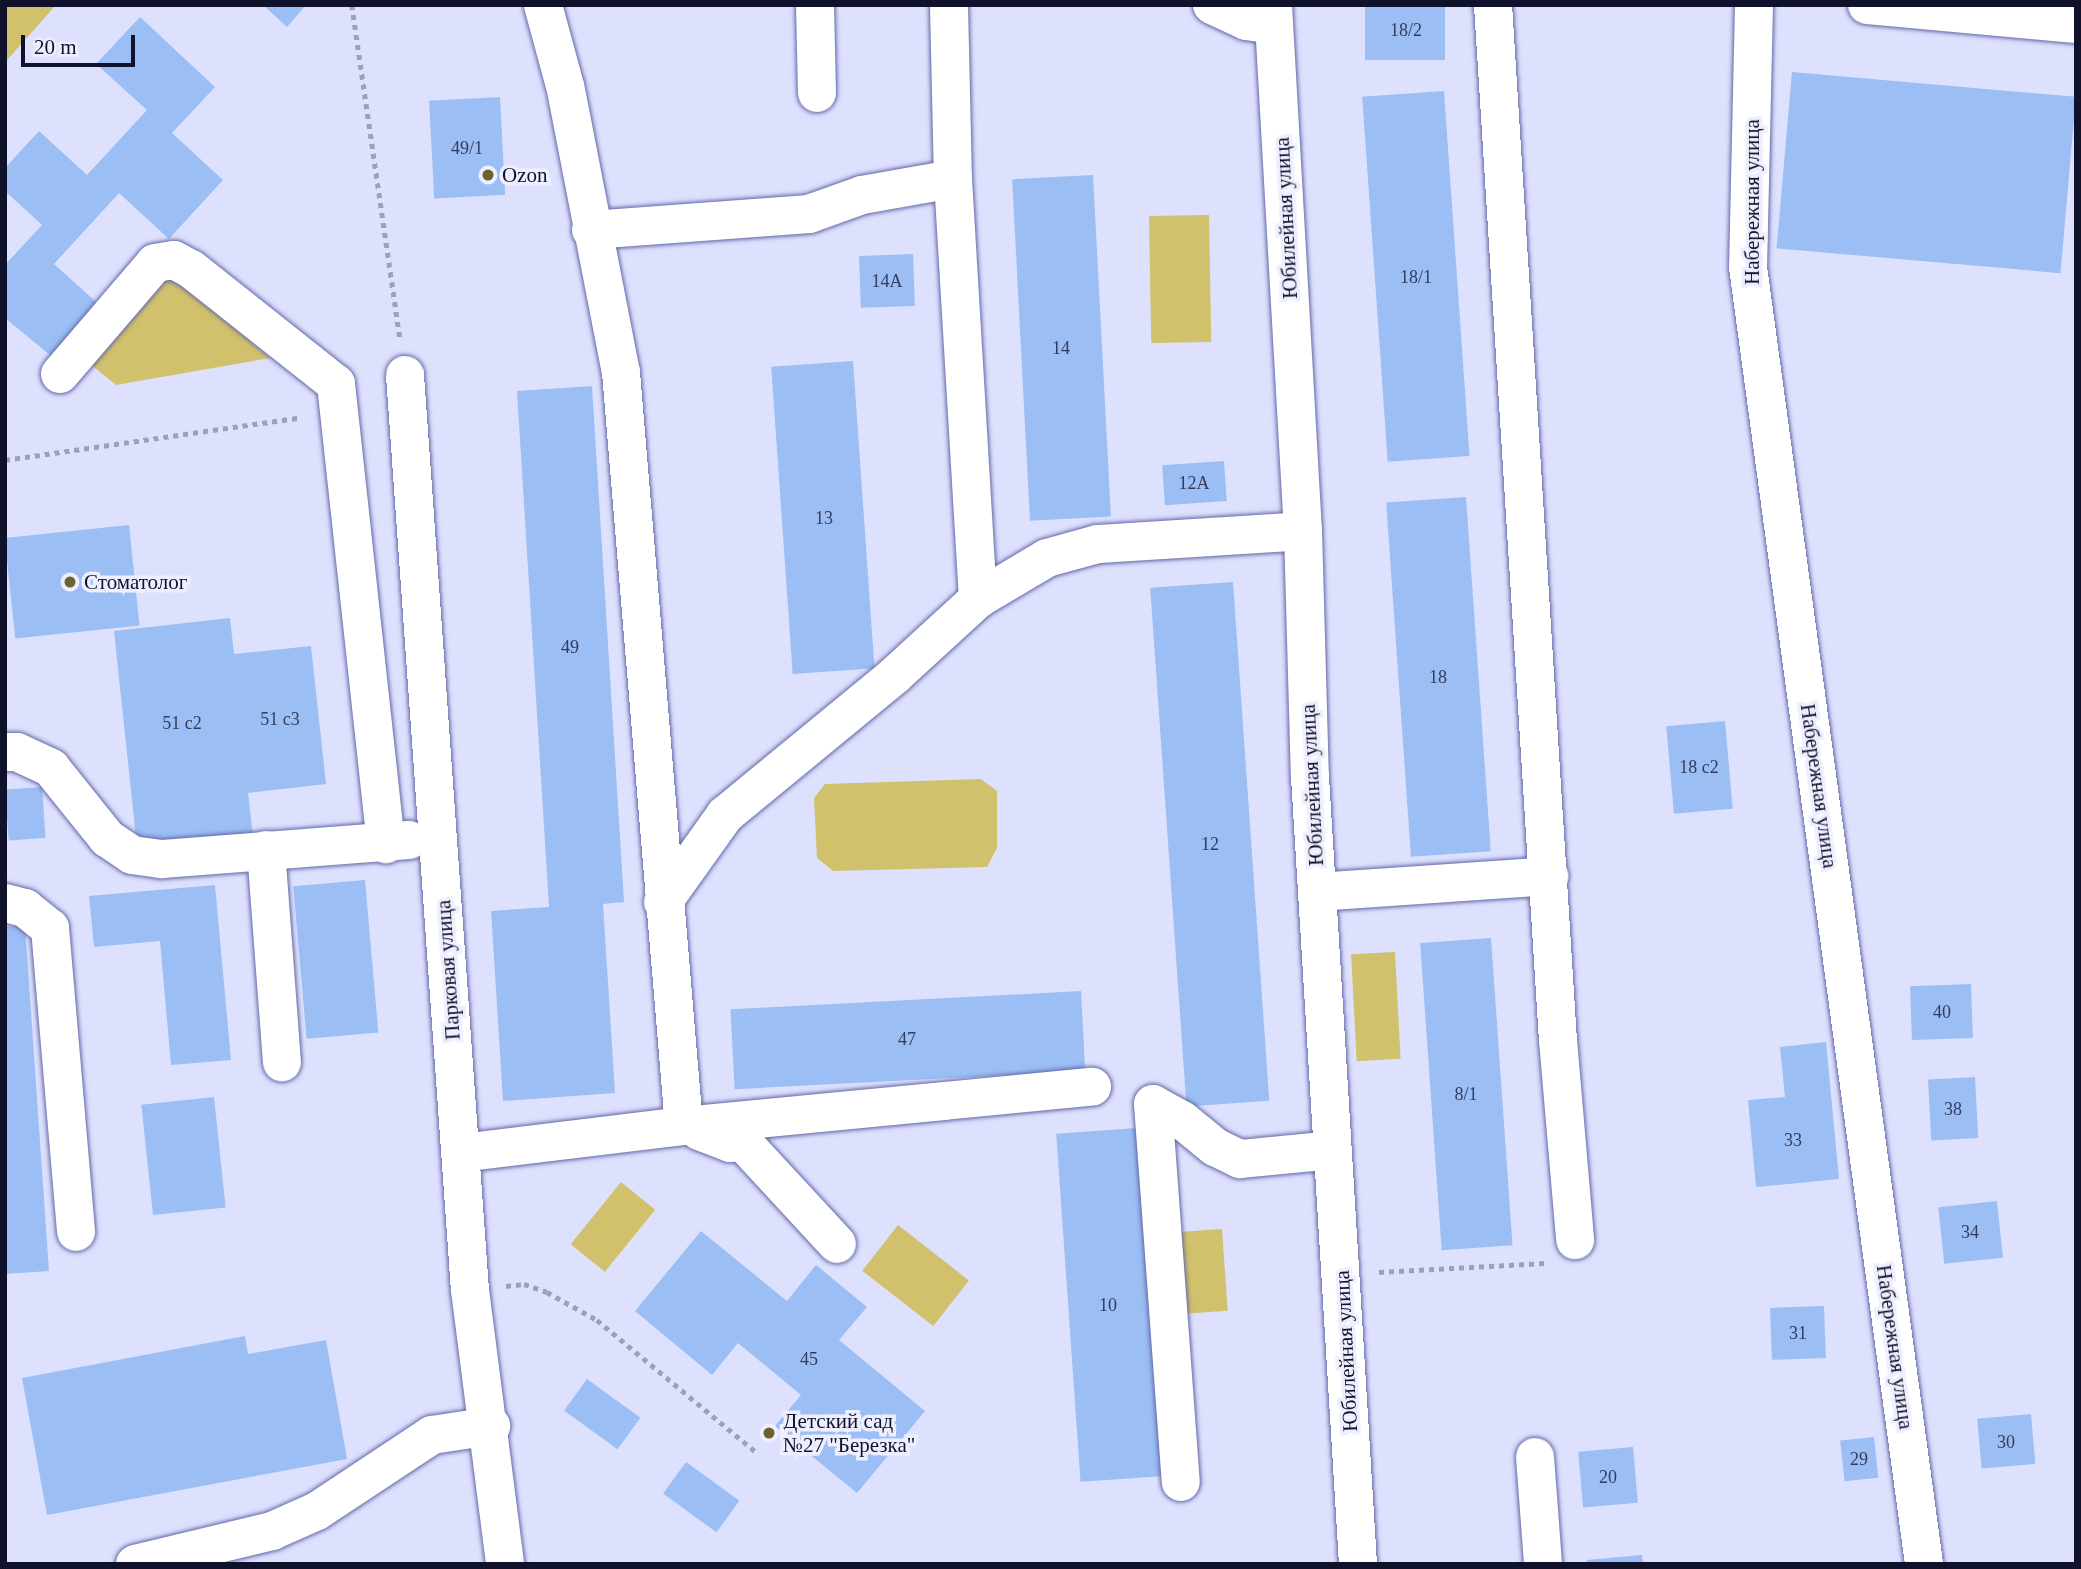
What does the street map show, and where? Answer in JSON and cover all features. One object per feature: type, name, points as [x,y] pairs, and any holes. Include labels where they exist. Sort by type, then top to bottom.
[{"type":"street","points":[[543,5],[565,86],[621,373],[663,902],[684,1126]]},
{"type":"street","points":[[815,5],[817,93]]},
{"type":"street","points":[[948,5],[953,179],[978,599]]},
{"type":"street","points":[[1212,5],[1246,21],[1274,15]]},
{"type":"street","points":[[1493,5],[1575,1240]]},
{"type":"street","name":"Набережная улица","points":[[1754,5],[1748,267],[1924,1564]]},
{"type":"street","points":[[1867,5],[2076,23]]},
{"type":"street","name":"Юбилейная улица","points":[[1274,15],[1303,531],[1317,892],[1358,1564]]},
{"type":"street","points":[[592,230],[809,214],[862,195],[953,179]]},
{"type":"street","points":[[60,374],[155,263],[174,260],[191,269],[336,384],[386,844]]},
{"type":"street","name":"Парковая улица","points":[[405,375],[470,1290],[491,1426],[505,1564]]},
{"type":"street","points":[[663,902],[725,815],[894,676],[978,599],[1070,548],[1303,531]]},
{"type":"street","points":[[5,752],[18,752],[51,768],[107,838],[132,855],[162,859],[386,844],[439,836]]},
{"type":"street","points":[[266,850],[282,1062]]},
{"type":"street","points":[[1317,892],[1549,876]]},
{"type":"street","points":[[5,903],[25,908],[50,928],[76,1232]]},
{"type":"street","points":[[461,1153],[684,1126],[1092,1087]]},
{"type":"street","points":[[1181,1482],[1153,1104],[1215,1147],[1240,1159],[1333,1150]]},
{"type":"street","points":[[684,1126],[730,1143],[742,1142],[837,1244]]},
{"type":"street","points":[[135,1564],[272,1531],[317,1511],[432,1435],[491,1426]]},
{"type":"street","points":[[1535,1457],[1543,1564]]},
{"type":"path","points":[[352,5],[405,375]]},
{"type":"path","points":[[5,460],[341,412]]},
{"type":"path","points":[[1341,1275],[1552,1263],[1568,1258],[1575,1240]]},
{"type":"path","points":[[470,1290],[524,1284],[597,1320],[756,1452]]},
{"type":"shaded area","points":[[5,5],[56,5],[7,60],[5,58]]},
{"type":"shaded area","points":[[1209,215],[1211,342],[1151,343],[1149,216]]},
{"type":"shaded area","points":[[167,271],[270,358],[116,385],[89,363]]},
{"type":"shaded area","points":[[981,779],[997,791],[997,848],[987,867],[833,871],[817,858],[814,798],[825,784]]},
{"type":"shaded area","points":[[1395,952],[1401,1059],[1357,1061],[1351,954]]},
{"type":"shaded area","points":[[621,1182],[655,1210],[605,1272],[571,1244]]},
{"type":"shaded area","points":[[898,1225],[969,1280],[933,1326],[862,1271]]},
{"type":"shaded area","points":[[1222,1229],[1228,1311],[1184,1314],[1178,1232]]},
{"type":"building","points":[[263,5],[306,5],[287,27]]},
{"type":"building","points":[[1365,5],[1445,5],[1445,60],[1365,60]]},
{"type":"building","points":[[140,17],[215,87],[172,133],[223,180],[169,239],[119,193],[54,264],[104,309],[56,360],[5,318],[5,265],[42,225],[5,191],[5,168],[39,131],[87,175],[147,110],[96,64]]},
{"type":"building","points":[[1792,72],[2076,97],[2060,273],[1777,248]]},
{"type":"building","points":[[1444,91],[1470,456],[1388,462],[1362,97]]},
{"type":"building","points":[[500,97],[505,195],[434,199],[429,101]]},
{"type":"building","points":[[1093,175],[1111,517],[1030,521],[1012,179]]},
{"type":"building","points":[[913,254],[915,306],[861,308],[859,256]]},
{"type":"building","points":[[853,361],[874,668],[793,674],[771,367]]},
{"type":"building","points":[[592,386],[624,902],[603,904],[615,1093],[503,1101],[491,911],[549,907],[517,391]]},
{"type":"building","points":[[1224,461],[1227,501],[1165,505],[1162,465]]},
{"type":"building","points":[[1466,497],[1491,851],[1411,857],[1386,503]]},
{"type":"building","name":"Стоматолог","points":[[129,525],[140,625],[15,639],[5,538]]},
{"type":"building","points":[[1233,582],[1269,1101],[1186,1107],[1150,588]]},
{"type":"building","points":[[230,618],[234,654],[311,646],[326,784],[248,793],[253,835],[137,847],[114,631]]},
{"type":"building","points":[[1725,721],[1733,809],[1674,814],[1666,726]]},
{"type":"building","points":[[42,787],[46,838],[9,840],[5,790]]},
{"type":"building","points":[[365,880],[378,1032],[307,1039],[293,886]]},
{"type":"building","points":[[215,885],[231,1060],[171,1065],[160,941],[94,947],[89,896]]},
{"type":"building","points":[[25,926],[49,1271],[5,1274],[5,927]]},
{"type":"building","points":[[1491,938],[1512,1245],[1442,1250],[1420,943]]},
{"type":"building","points":[[1971,984],[1973,1038],[1912,1040],[1910,986]]},
{"type":"building","points":[[1081,991],[1085,1071],[735,1089],[730,1009]]},
{"type":"building","points":[[1826,1042],[1839,1179],[1756,1187],[1748,1100],[1785,1097],[1780,1047]]},
{"type":"building","points":[[1975,1077],[1978,1138],[1931,1140],[1928,1079]]},
{"type":"building","points":[[214,1097],[226,1207],[153,1215],[141,1105]]},
{"type":"building","points":[[1137,1128],[1161,1476],[1081,1482],[1056,1134]]},
{"type":"building","points":[[1997,1201],[2003,1258],[1944,1264],[1938,1207]]},
{"type":"building","points":[[701,1231],[787,1301],[816,1265],[867,1307],[839,1340],[925,1411],[857,1493],[775,1426],[801,1395],[738,1343],[712,1375],[635,1311]]},
{"type":"building","points":[[1824,1306],[1826,1358],[1772,1360],[1770,1308]]},
{"type":"building","points":[[245,1336],[248,1354],[326,1340],[347,1459],[47,1515],[22,1378]]},
{"type":"building","points":[[587,1379],[640,1418],[617,1449],[564,1411]]},
{"type":"building","points":[[2031,1414],[2035,1464],[1982,1469],[1977,1419]]},
{"type":"building","points":[[1874,1437],[1878,1478],[1844,1481],[1840,1441]]},
{"type":"building","points":[[1633,1447],[1638,1503],[1583,1508],[1578,1452]]},
{"type":"building","points":[[686,1462],[739,1501],[716,1532],[663,1494]]},
{"type":"building","points":[[1642,1555],[1643,1564],[1587,1564],[1587,1560]]},
{"type":"place","name":"Ozon","points":[[488,175]]},
{"type":"place","name":"Стоматолог","points":[[70,582]]},
{"type":"place","name":"Детский сад №27 \"Березка\"","points":[[769,1433]]}]
